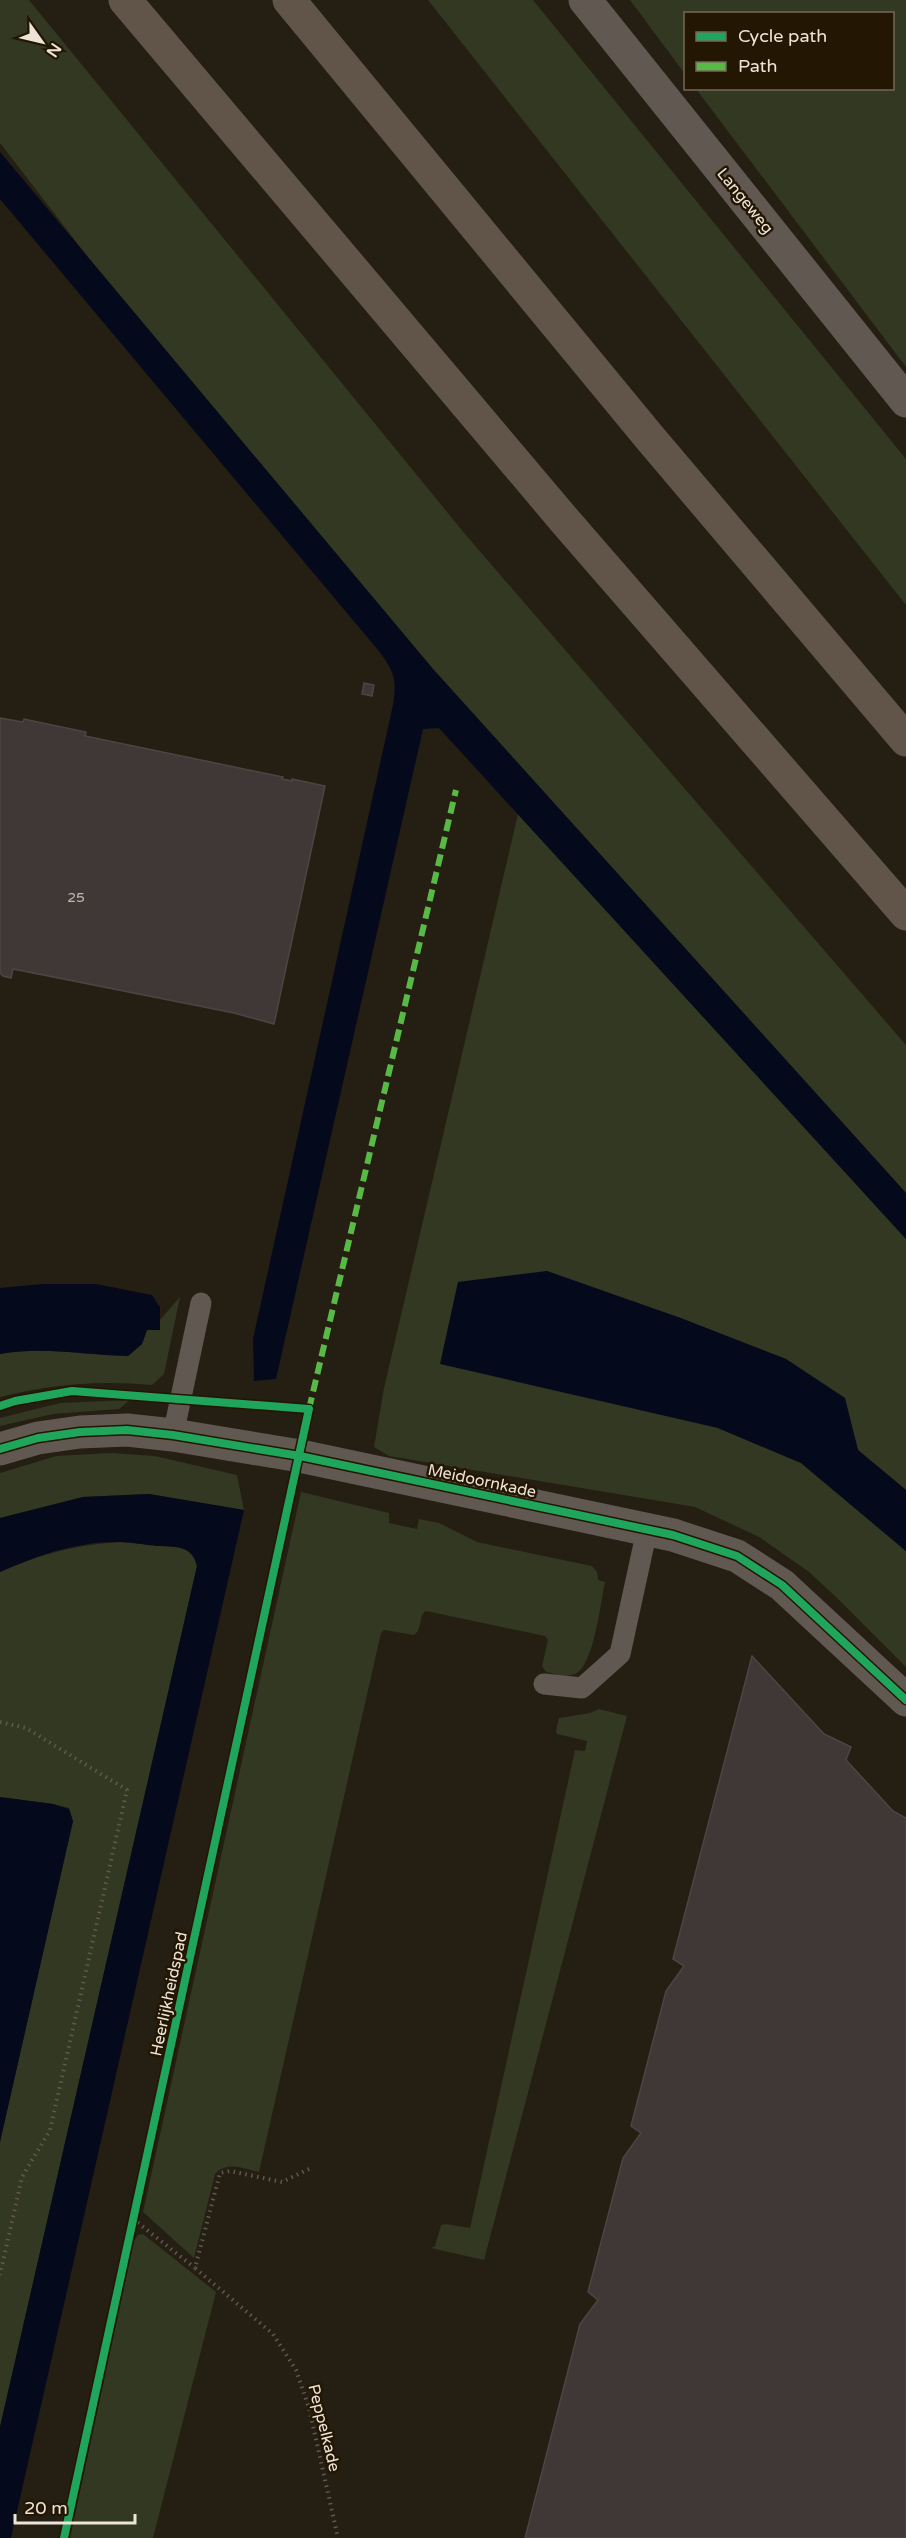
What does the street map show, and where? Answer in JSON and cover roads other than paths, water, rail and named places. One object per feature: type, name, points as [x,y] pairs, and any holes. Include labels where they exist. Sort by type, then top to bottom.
[{"type":"highway","points":[[125,0],[573,530],[906,914]]},
{"type":"highway","points":[[289,0],[650,438],[906,740]]},
{"type":"street","name":"Langeweg","points":[[585,0],[906,401]]},
{"type":"street","name":"Meidoornkade","points":[[0,1449],[38,1438],[80,1432],[127,1430],[173,1435],[300,1456],[673,1535],[737,1556],[782,1585],[906,1700]]},
{"type":"lane","points":[[173,1435],[201,1303]]},
{"type":"lane","points":[[544,1684],[582,1688],[620,1654],[647,1530]]},
{"type":"water","points":[[0,152],[433,669],[906,1193],[906,1239],[439,728],[423,729],[276,1379],[254,1381],[253,1339],[393,705],[395,688],[393,675],[378,650],[0,199]]},
{"type":"water","points":[[547,1271],[678,1317],[786,1359],[845,1398],[858,1450],[906,1490],[906,1551],[801,1463],[718,1428],[440,1364],[458,1282]]},
{"type":"water","points":[[43,1284],[96,1284],[152,1295],[160,1307],[160,1330],[147,1330],[142,1344],[128,1356],[48,1351],[0,1354],[0,1288]]},
{"type":"water","points":[[149,1494],[244,1510],[11,2538],[0,2538],[0,2427],[197,1566],[191,1554],[182,1548],[129,1542],[104,1542],[58,1550],[0,1572],[0,1518],[83,1497]]},
{"type":"water","points":[[0,1797],[53,1804],[69,1809],[73,1821],[0,2142]]}]
